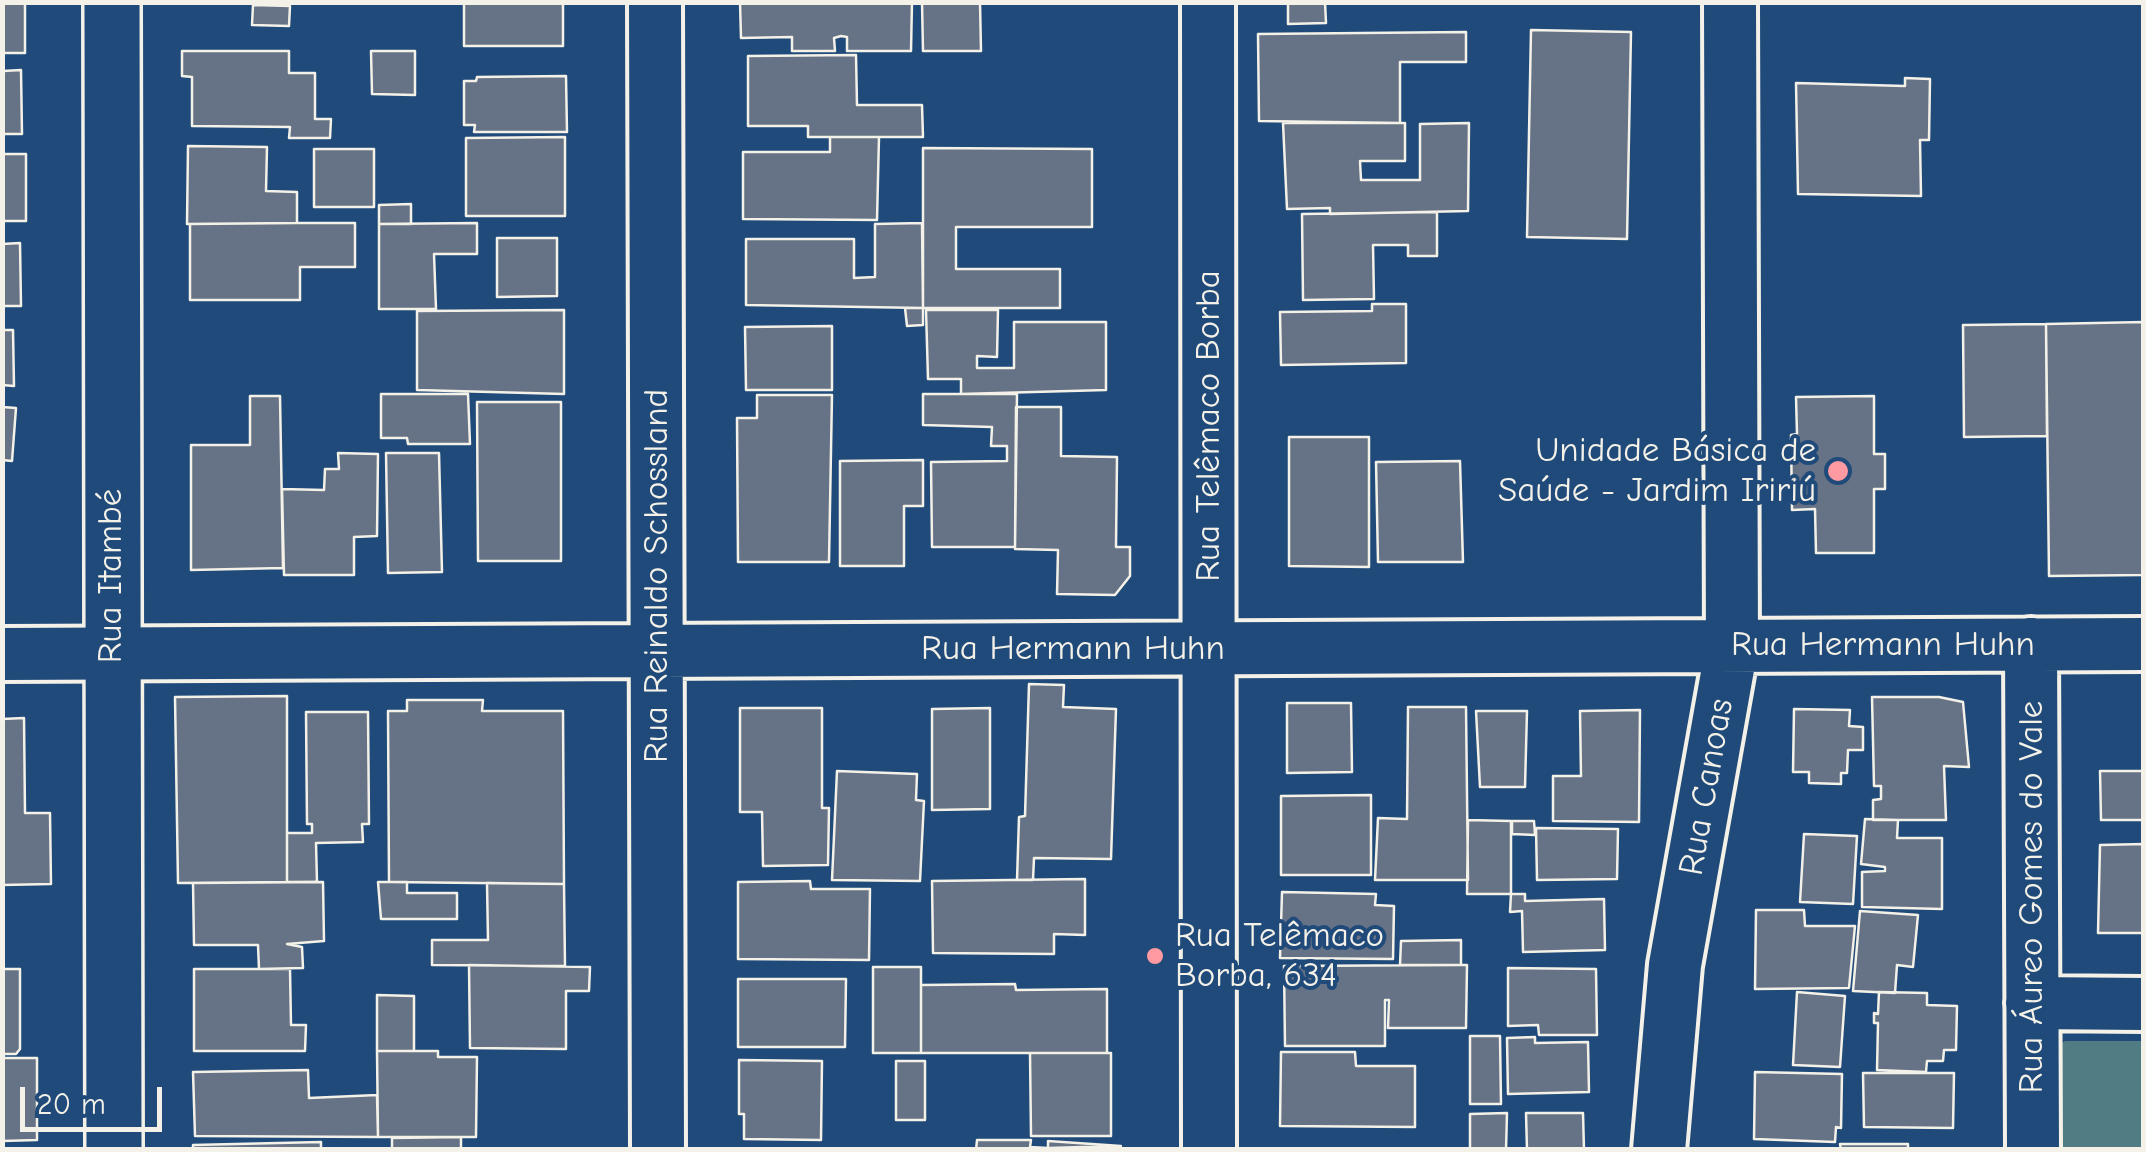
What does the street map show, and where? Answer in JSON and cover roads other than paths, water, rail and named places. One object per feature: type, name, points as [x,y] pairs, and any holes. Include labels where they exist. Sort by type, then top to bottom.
[{"type":"street","name":"Rua Itambé","points":[[112,2],[114,1150]]},
{"type":"street","name":"Rua Reinaldo Schossland","points":[[654,2],[658,1150]]},
{"type":"street","name":"Rua Telêmaco Borba","points":[[1208,2],[1209,1150]]},
{"type":"street","name":"Rua Canoas","points":[[1659,1150],[1676,965],[1732,646],[1730,2]]},
{"type":"street","name":"Rua Áureo Gomes do Vale","points":[[2030,644],[2033,1150]]},
{"type":"street","name":"Rua Hermann Huhn","points":[[2,654],[2144,644]]},
{"type":"street","points":[[2032,1004],[2144,1004]]},
{"type":"place","name":"Unidade Básica de Saúde - Jardim Iririú","points":[[1838,471]]},
{"type":"place","name":"Rua Telêmaco Borba, 634","points":[[1155,956]]}]
